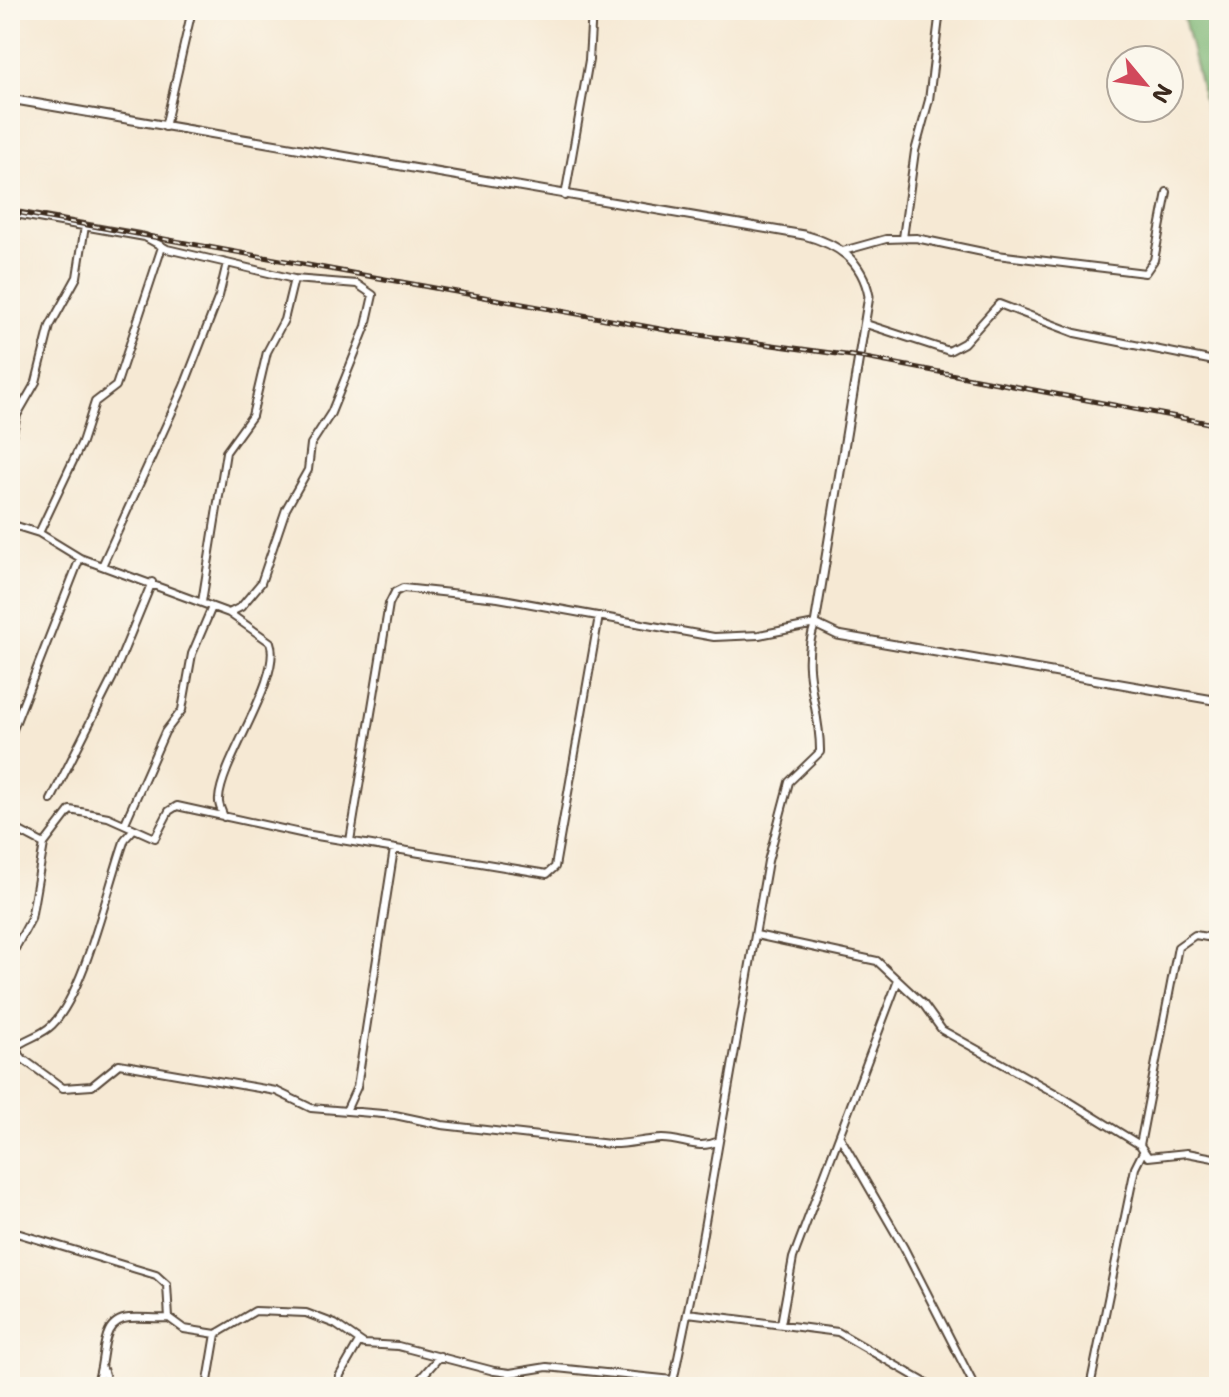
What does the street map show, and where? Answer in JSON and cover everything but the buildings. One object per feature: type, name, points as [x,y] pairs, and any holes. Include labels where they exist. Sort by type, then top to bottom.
[{"type":"street","points":[[165,127],[192,10]]},
{"type":"street","points":[[272,10],[288,16],[298,10]]},
{"type":"street","points":[[565,196],[589,60],[592,10]]},
{"type":"street","points":[[903,238],[915,151],[929,100],[940,11],[930,10]]},
{"type":"street","points":[[10,99],[804,235],[843,251],[858,265],[866,280],[869,296],[815,624],[808,645],[807,670],[820,752],[789,782],[768,861],[688,1313],[672,1383],[547,1367],[510,1373],[440,1356],[359,1342],[321,1317],[287,1311],[255,1311],[216,1334],[184,1329],[169,1318],[126,1318],[111,1327],[103,1346],[103,1369],[109,1387]]},
{"type":"street","points":[[843,251],[886,239],[903,238],[997,255],[1145,273],[1154,260],[1167,192]]},
{"type":"street","points":[[10,213],[150,238],[162,247],[227,263],[294,279],[357,284],[371,292],[371,303],[338,396],[311,444],[308,470],[286,509],[261,583],[249,600],[229,613]]},
{"type":"street","points":[[10,444],[17,415],[36,382],[50,326],[77,277],[85,226]]},
{"type":"street","points":[[39,533],[82,442],[95,402],[116,386],[162,247]]},
{"type":"street","points":[[102,566],[184,386],[219,296],[227,263]]},
{"type":"street","points":[[202,602],[226,452],[252,416],[267,352],[284,320],[294,279]]},
{"type":"street","points":[[866,324],[949,351],[964,343],[999,304],[1075,333],[1219,362]]},
{"type":"street","points":[[11,527],[39,533],[80,558],[152,582],[229,613],[243,620],[272,648],[256,705],[221,790],[219,805],[224,817]]},
{"type":"street","points":[[10,737],[80,558]]},
{"type":"street","points":[[51,800],[112,679],[152,582]]},
{"type":"street","points":[[350,841],[389,604],[395,592],[403,588],[498,598],[730,638],[815,624],[825,632],[838,635],[1219,701]]},
{"type":"street","points":[[125,823],[165,732],[182,710],[192,654],[212,607]]},
{"type":"street","points":[[10,958],[31,919],[44,844],[70,810],[125,823],[133,830],[155,838],[169,811],[177,806],[540,876],[552,871],[599,616]]},
{"type":"street","points":[[10,826],[44,844]]},
{"type":"street","points":[[133,830],[125,839],[83,965],[64,1008],[49,1028],[12,1046],[54,1085],[63,1088],[92,1086],[119,1064],[276,1091],[311,1108],[610,1144],[631,1145],[658,1139],[699,1147],[719,1141]]},
{"type":"street","points":[[346,1111],[355,1097],[394,849]]},
{"type":"street","points":[[756,935],[877,961],[896,976],[897,983],[869,1050],[840,1137],[829,1155],[793,1258],[781,1324]]},
{"type":"street","points":[[1090,1387],[1135,1168],[1142,1149],[1178,947],[1195,935],[1219,939]]},
{"type":"street","points":[[897,983],[924,1005],[942,1030],[1154,1159],[1180,1153],[1219,1159]]},
{"type":"street","points":[[840,1137],[904,1248],[975,1387]]},
{"type":"street","points":[[10,1231],[156,1275],[167,1285],[169,1318]]},
{"type":"street","points":[[688,1313],[838,1332],[933,1387]]},
{"type":"street","points":[[207,1387],[216,1334]]},
{"type":"street","points":[[338,1387],[340,1375],[359,1342]]},
{"type":"street","points":[[413,1387],[440,1356]]},
{"type":"street","points":[[95,1387],[103,1369]]},
{"type":"green space","points":[[1182,10],[1219,10],[1219,161]]},
{"type":"railway","points":[[10,211],[677,332],[860,357],[1219,425]]}]
